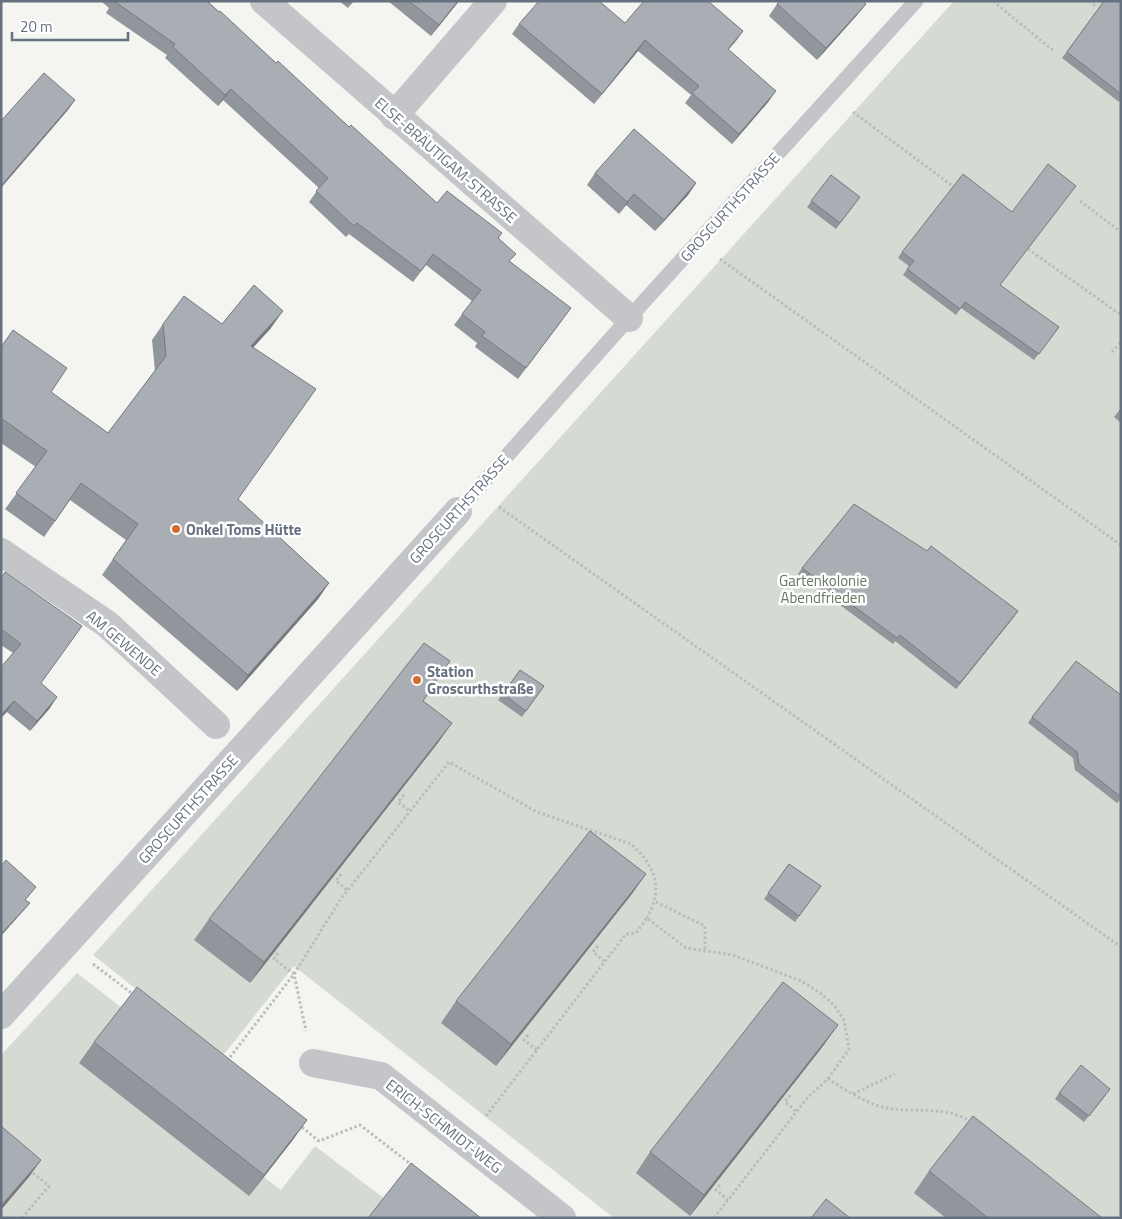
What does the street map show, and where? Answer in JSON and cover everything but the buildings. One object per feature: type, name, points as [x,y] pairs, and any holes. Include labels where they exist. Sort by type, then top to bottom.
[{"type":"street","name":"ELSE-BRÄUTIGAM-STRASSE","points":[[264,1],[394,116],[629,318]]},
{"type":"street","points":[[394,116],[493,1]]},
{"type":"street","name":"GROSCURTHSTRASSE","points":[[1,1015],[458,511]]},
{"type":"street","name":"AM GEWENDE","points":[[1,552],[107,624],[216,725]]},
{"type":"street","name":"ERICH-SCHMIDT-WEG","points":[[313,1063],[381,1076],[562,1218]]},
{"type":"lane","name":"GROSCURTHSTRASSE","points":[[458,511],[629,318],[916,1]]},
{"type":"path","points":[[993,1],[1055,52]]},
{"type":"path","points":[[1089,1],[1096,6]]},
{"type":"path","points":[[830,97],[954,187]]},
{"type":"path","points":[[1080,201],[1121,232]]},
{"type":"path","points":[[698,243],[1121,545]]},
{"type":"path","points":[[1028,249],[1121,315]]},
{"type":"path","points":[[1112,352],[1121,342]]},
{"type":"path","points":[[476,490],[1121,947]]},
{"type":"path","points":[[224,1065],[294,974],[347,890],[449,762],[537,812],[631,844],[642,854],[651,868],[656,884],[656,902],[648,918],[636,933],[626,934],[466,1142]]},
{"type":"path","points":[[404,795],[398,802],[410,811]]},
{"type":"path","points":[[341,874],[336,881],[347,890]]},
{"type":"path","points":[[656,902],[705,926],[705,951]]},
{"type":"path","points":[[648,918],[686,948],[733,955],[801,982],[819,992],[834,1005],[844,1020],[849,1049],[828,1079],[797,1112],[714,1218]]},
{"type":"path","points":[[67,943],[137,998]]},
{"type":"path","points":[[598,946],[593,952],[605,962]]},
{"type":"path","points":[[278,953],[274,959],[294,974],[313,1063]]},
{"type":"path","points":[[528,1035],[524,1040],[537,1050]]},
{"type":"path","points":[[853,1094],[895,1074]]},
{"type":"path","points":[[828,1079],[853,1094],[885,1108],[963,1115],[976,1126]]},
{"type":"path","points":[[790,1095],[785,1102],[797,1112]]},
{"type":"path","points":[[291,1119],[319,1141],[360,1125],[413,1166]]},
{"type":"path","points":[[22,1163],[49,1186],[22,1218]]},
{"type":"path","points":[[720,1185],[716,1190],[728,1200]]},
{"type":"green space","name":"Gartenkolonie Abendfrieden","points":[[954,1],[1121,1],[1121,1218],[614,1218],[294,966],[222,1057],[93,955]]},
{"type":"green space","points":[[77,973],[122,1008],[264,1177],[281,1190],[315,1146],[385,1199],[370,1218],[1,1218],[1,1055]]},
{"type":"place","name":"Onkel Toms Hütte","points":[[176,529]]},
{"type":"place","name":"Station Groscurthstraße","points":[[417,680]]}]
